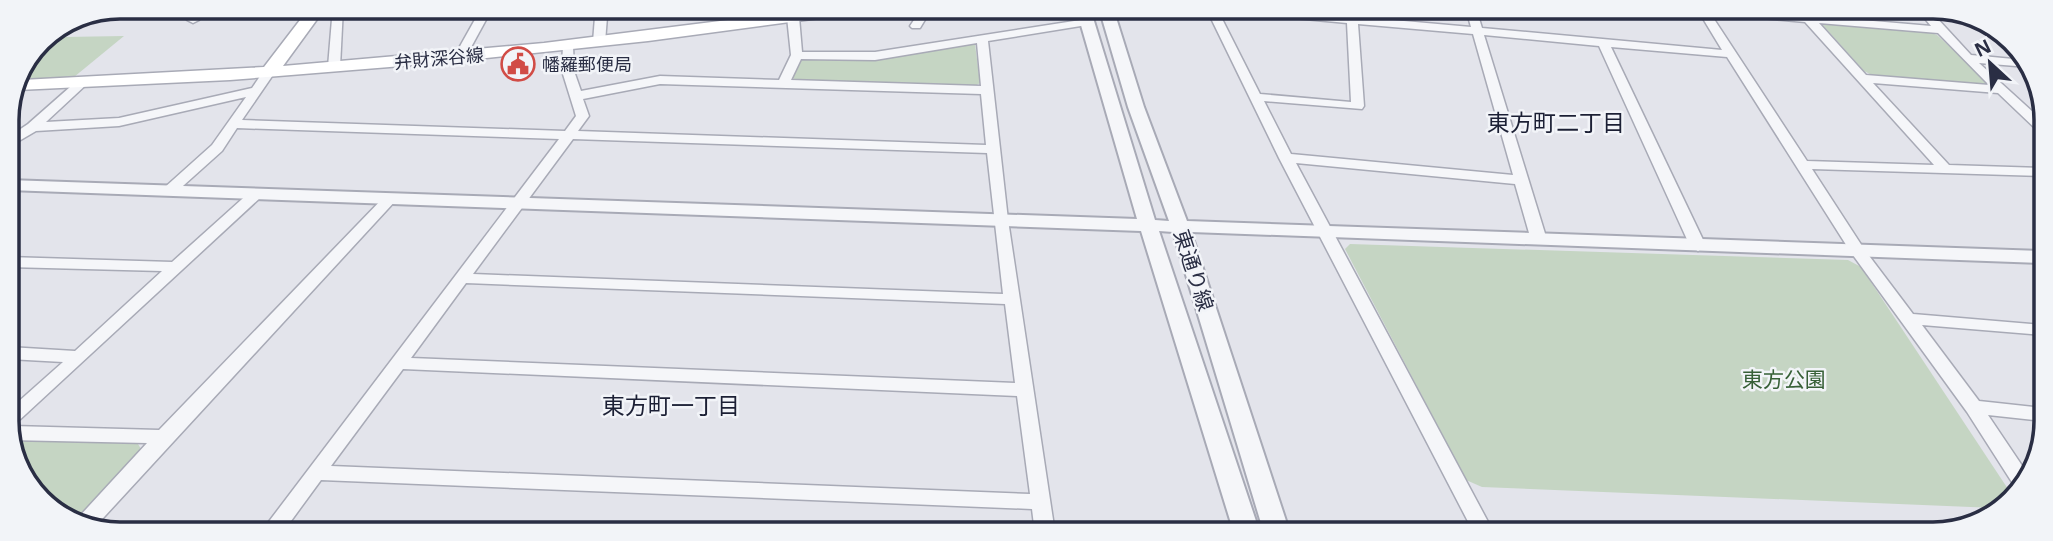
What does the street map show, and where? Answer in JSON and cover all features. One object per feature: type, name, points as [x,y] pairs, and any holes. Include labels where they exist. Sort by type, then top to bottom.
[{"type":"main road","points":[[269,72],[309,19]]},
{"type":"main road","name":"弁財深谷線","points":[[26,85],[269,72],[460,57],[777,19]]},
{"type":"street","points":[[334,67],[337,19]]},
{"type":"street","points":[[460,57],[482,19]]},
{"type":"street","points":[[599,42],[601,19]]},
{"type":"street","points":[[783,84],[797,54],[793,19]]},
{"type":"street","points":[[916,26],[920,19]]},
{"type":"street","points":[[797,54],[875,56],[982,39],[1068,19]]},
{"type":"street","name":"東通り線","points":[[1086,19],[1244,522]]},
{"type":"street","name":"東通り線","points":[[1115,19],[1136,107],[1181,226],[1239,419],[1273,522]]},
{"type":"street","points":[[1217,19],[1286,158],[1477,522]]},
{"type":"street","points":[[1341,19],[1730,54]]},
{"type":"street","points":[[1474,19],[1539,240]]},
{"type":"street","points":[[1711,19],[1730,54],[1857,251],[1973,407],[2018,475]]},
{"type":"street","points":[[1810,19],[1940,30]]},
{"type":"street","points":[[1810,19],[1944,169]]},
{"type":"street","points":[[1931,19],[1967,58],[2034,120]]},
{"type":"street","points":[[1256,97],[1358,106],[1352,20]]},
{"type":"street","points":[[982,39],[1002,220],[1044,522]]},
{"type":"street","points":[[1603,42],[1698,246]]},
{"type":"street","points":[[279,522],[572,135],[583,116],[568,71],[567,46]]},
{"type":"street","points":[[1967,58],[2016,63]]},
{"type":"street","points":[[169,191],[217,148],[269,72]]},
{"type":"street","points":[[1863,78],[2002,90]]},
{"type":"street","points":[[576,96],[660,80],[988,90]]},
{"type":"street","points":[[19,136],[82,83]]},
{"type":"street","points":[[33,127],[119,122],[255,91]]},
{"type":"street","points":[[234,124],[995,149]]},
{"type":"street","points":[[1286,158],[1521,180]]},
{"type":"street","points":[[1802,165],[2034,172]]},
{"type":"street","points":[[19,185],[2034,257]]},
{"type":"street","points":[[19,412],[256,194]]},
{"type":"street","points":[[92,517],[164,437],[391,198]]},
{"type":"street","points":[[19,262],[178,267]]},
{"type":"street","points":[[463,278],[1013,299]]},
{"type":"street","points":[[1908,319],[2034,329]]},
{"type":"street","points":[[19,354],[80,357]]},
{"type":"street","points":[[399,363],[1026,390]]},
{"type":"street","points":[[1973,407],[2034,414]]},
{"type":"street","points":[[20,433],[164,437]]},
{"type":"street","points":[[316,473],[1041,502]]},
{"type":"green space","points":[[1820,22],[1922,30],[1937,35],[1989,83],[1985,85],[1876,77],[1864,71]]},
{"type":"green space","points":[[124,36],[74,77],[29,79],[40,59],[52,45],[64,37]]},
{"type":"green space","points":[[975,44],[980,83],[975,86],[797,81],[793,78],[802,59],[874,59]]},
{"type":"green space","name":"東方公園","points":[[1350,244],[1848,260],[1861,267],[2008,489],[1985,508],[1482,487],[1466,480],[1345,249]]},
{"type":"green space","points":[[21,438],[138,444],[141,449],[81,514],[64,505],[40,482],[30,466]]},
{"type":"place","name":"幡羅郵便局","points":[[518,64]]},
{"type":"district","name":"東方町二丁目","points":[[1556,122]]},
{"type":"district","name":"東方町一丁目","points":[[671,405]]}]
